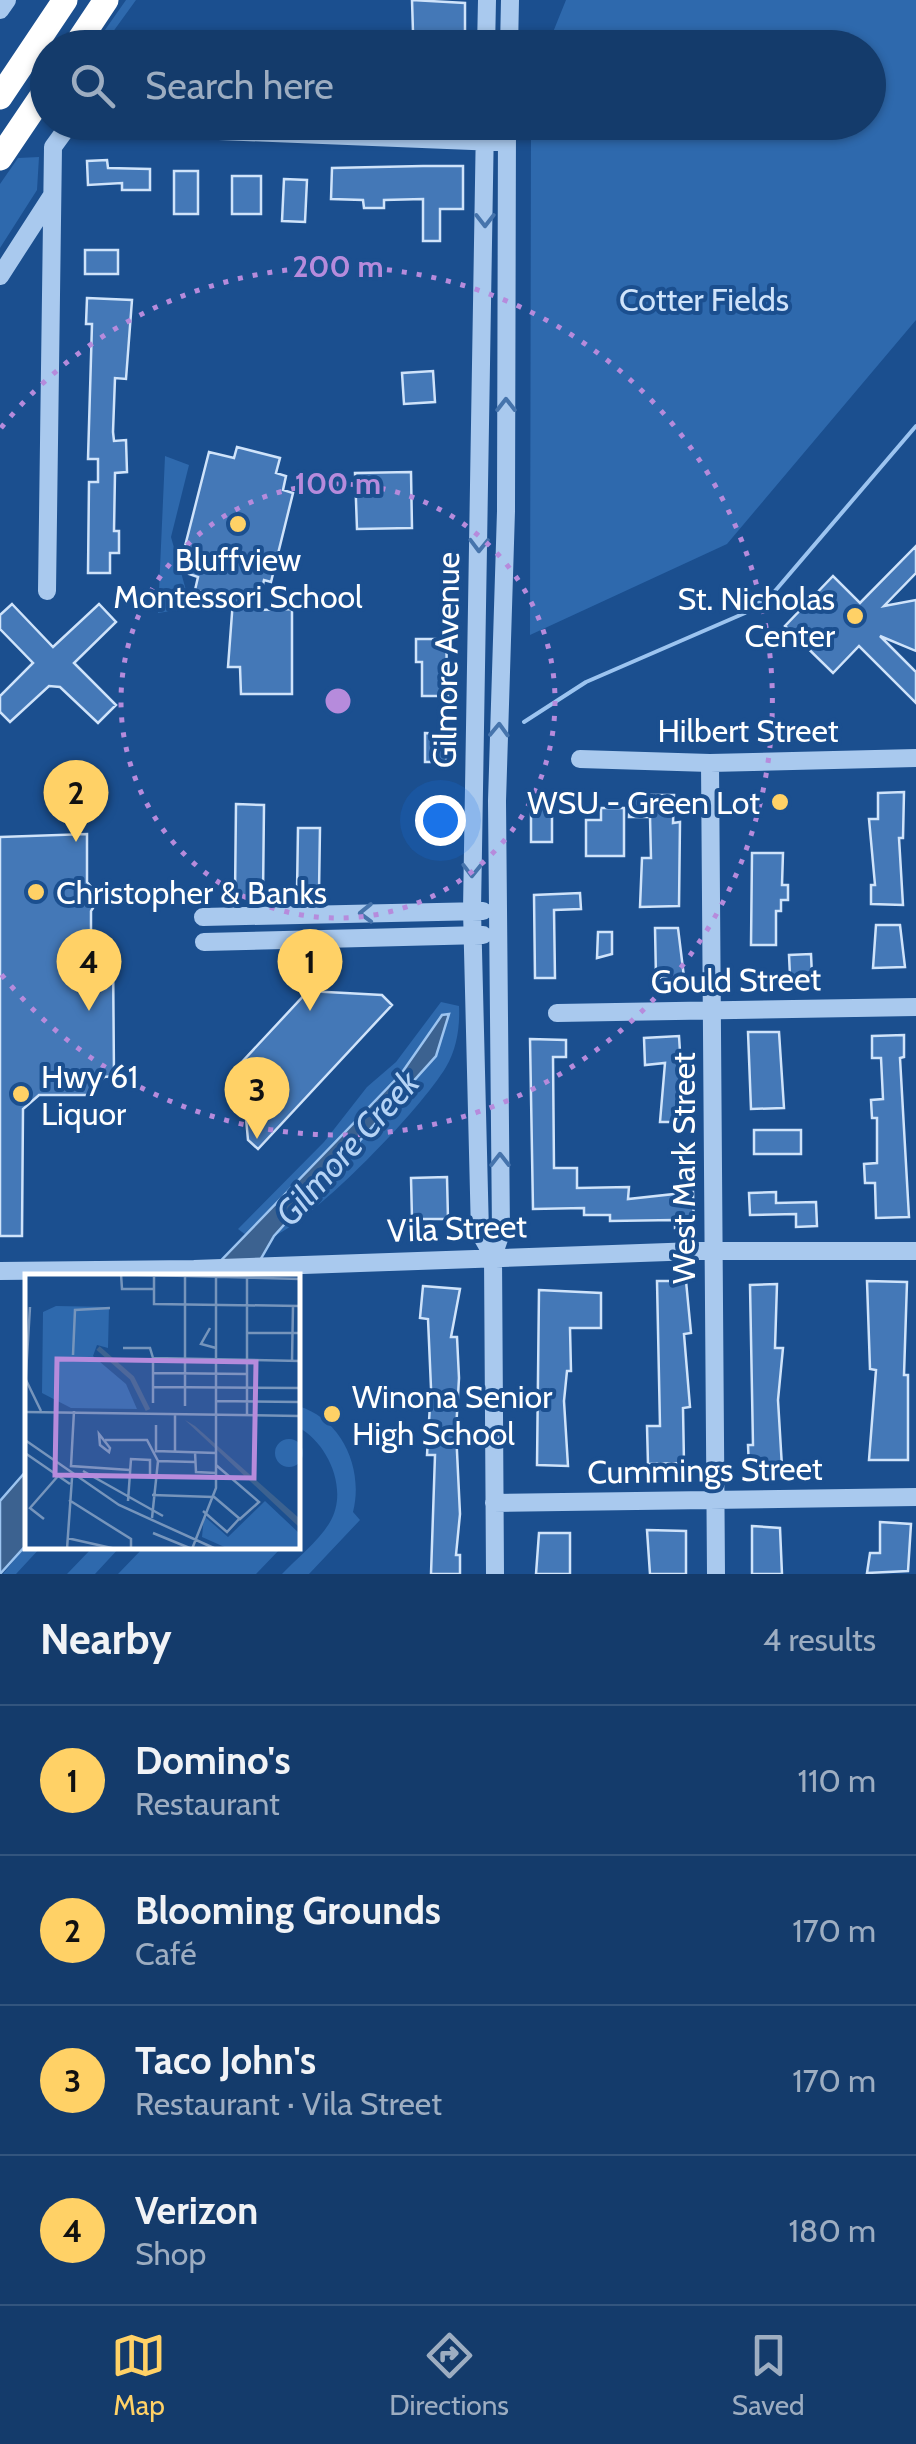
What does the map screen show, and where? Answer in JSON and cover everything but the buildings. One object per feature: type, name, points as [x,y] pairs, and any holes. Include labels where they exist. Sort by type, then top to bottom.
[{"type":"highway","points":[[46,30],[66,0]]},
{"type":"highway","points":[[86,30],[106,0]]},
{"type":"highway","points":[[0,97],[30,53]]},
{"type":"highway","points":[[0,158],[30,113]]},
{"type":"street","points":[[0,10],[7,0]]},
{"type":"street","points":[[486,30],[487,0]]},
{"type":"street","points":[[509,30],[513,0]]},
{"type":"street","points":[[47,591],[53,147],[58,140]]},
{"type":"street","points":[[436,140],[507,142]]},
{"type":"street","name":"Gilmore Avenue","points":[[485,142],[472,935],[480,1234],[493,1256]]},
{"type":"street","name":"Gilmore Avenue","points":[[495,1574],[493,1256],[501,1234],[498,912],[507,142]]},
{"type":"street","points":[[0,276],[52,195]]},
{"type":"street","name":"Hilbert Street","points":[[580,759],[710,763],[916,758]]},
{"type":"street","name":"West Mark Street","points":[[710,763],[716,1574]]},
{"type":"street","points":[[203,916],[498,912]]},
{"type":"street","points":[[204,942],[498,935]]},
{"type":"street","name":"Gould Street","points":[[558,1013],[916,1007]]},
{"type":"street","name":"Vila Street","points":[[0,1270],[194,1269],[712,1251],[916,1251]]},
{"type":"street","name":"Cummings Street","points":[[494,1503],[916,1497]]},
{"type":"green space","points":[[126,0],[136,0],[114,30],[105,30]]},
{"type":"green space","name":"Cotter Fields","points":[[566,0],[916,0],[916,320],[727,544],[530,635],[531,140],[886,140],[886,30],[554,30]]},
{"type":"green space","points":[[39,157],[37,190],[0,248],[0,184],[18,158]]},
{"type":"green space","points":[[165,456],[189,465],[171,537],[191,608],[158,613]]},
{"type":"green space","points":[[441,1002],[459,1006],[453,1053],[433,1086],[392,1134],[316,1207],[274,1236],[436,1056],[449,1015],[442,1015],[401,1074],[246,1235],[238,1229],[324,1142],[367,1087],[396,1062]]},
{"type":"green space","points":[[300,1407],[327,1422],[346,1448],[355,1479],[353,1512],[360,1520],[309,1574],[282,1574],[314,1543],[335,1509],[336,1482],[332,1469],[309,1434],[300,1428]]},
{"type":"green space","points":[[25,1546],[39,1549],[16,1574],[3,1574]]},
{"type":"green space","points":[[91,1549],[118,1549],[95,1574],[67,1574]]},
{"type":"green space","points":[[141,1549],[280,1549],[256,1574],[118,1574]]},
{"type":"water","points":[[449,1014],[436,1056],[274,1236],[252,1274],[208,1274],[401,1074],[442,1015]]},
{"type":"water","points":[[25,1472],[25,1546],[0,1574],[0,1501]]},
{"type":"waterway","name":"Gilmore Creek","points":[[524,722],[586,682],[745,613],[775,591],[916,426]]},
{"type":"place","name":"Bluffview Montessori School","points":[[238,524]]},
{"type":"place","name":"St. Nicholas Center","points":[[855,616]]},
{"type":"place","name":"WSU - Green Lot","points":[[780,802]]},
{"type":"place","name":"Blooming Grounds","points":[[76,842]]},
{"type":"place","name":"Christopher & Banks","points":[[36,892]]},
{"type":"place","name":"Verizon","points":[[89,1011]]},
{"type":"place","name":"Domino's","points":[[310,1011]]},
{"type":"place","name":"Hwy 61 Liquor","points":[[21,1094]]},
{"type":"place","name":"Taco John's","points":[[257,1139]]},
{"type":"place","name":"Winona Senior High School","points":[[332,1414]]}]
